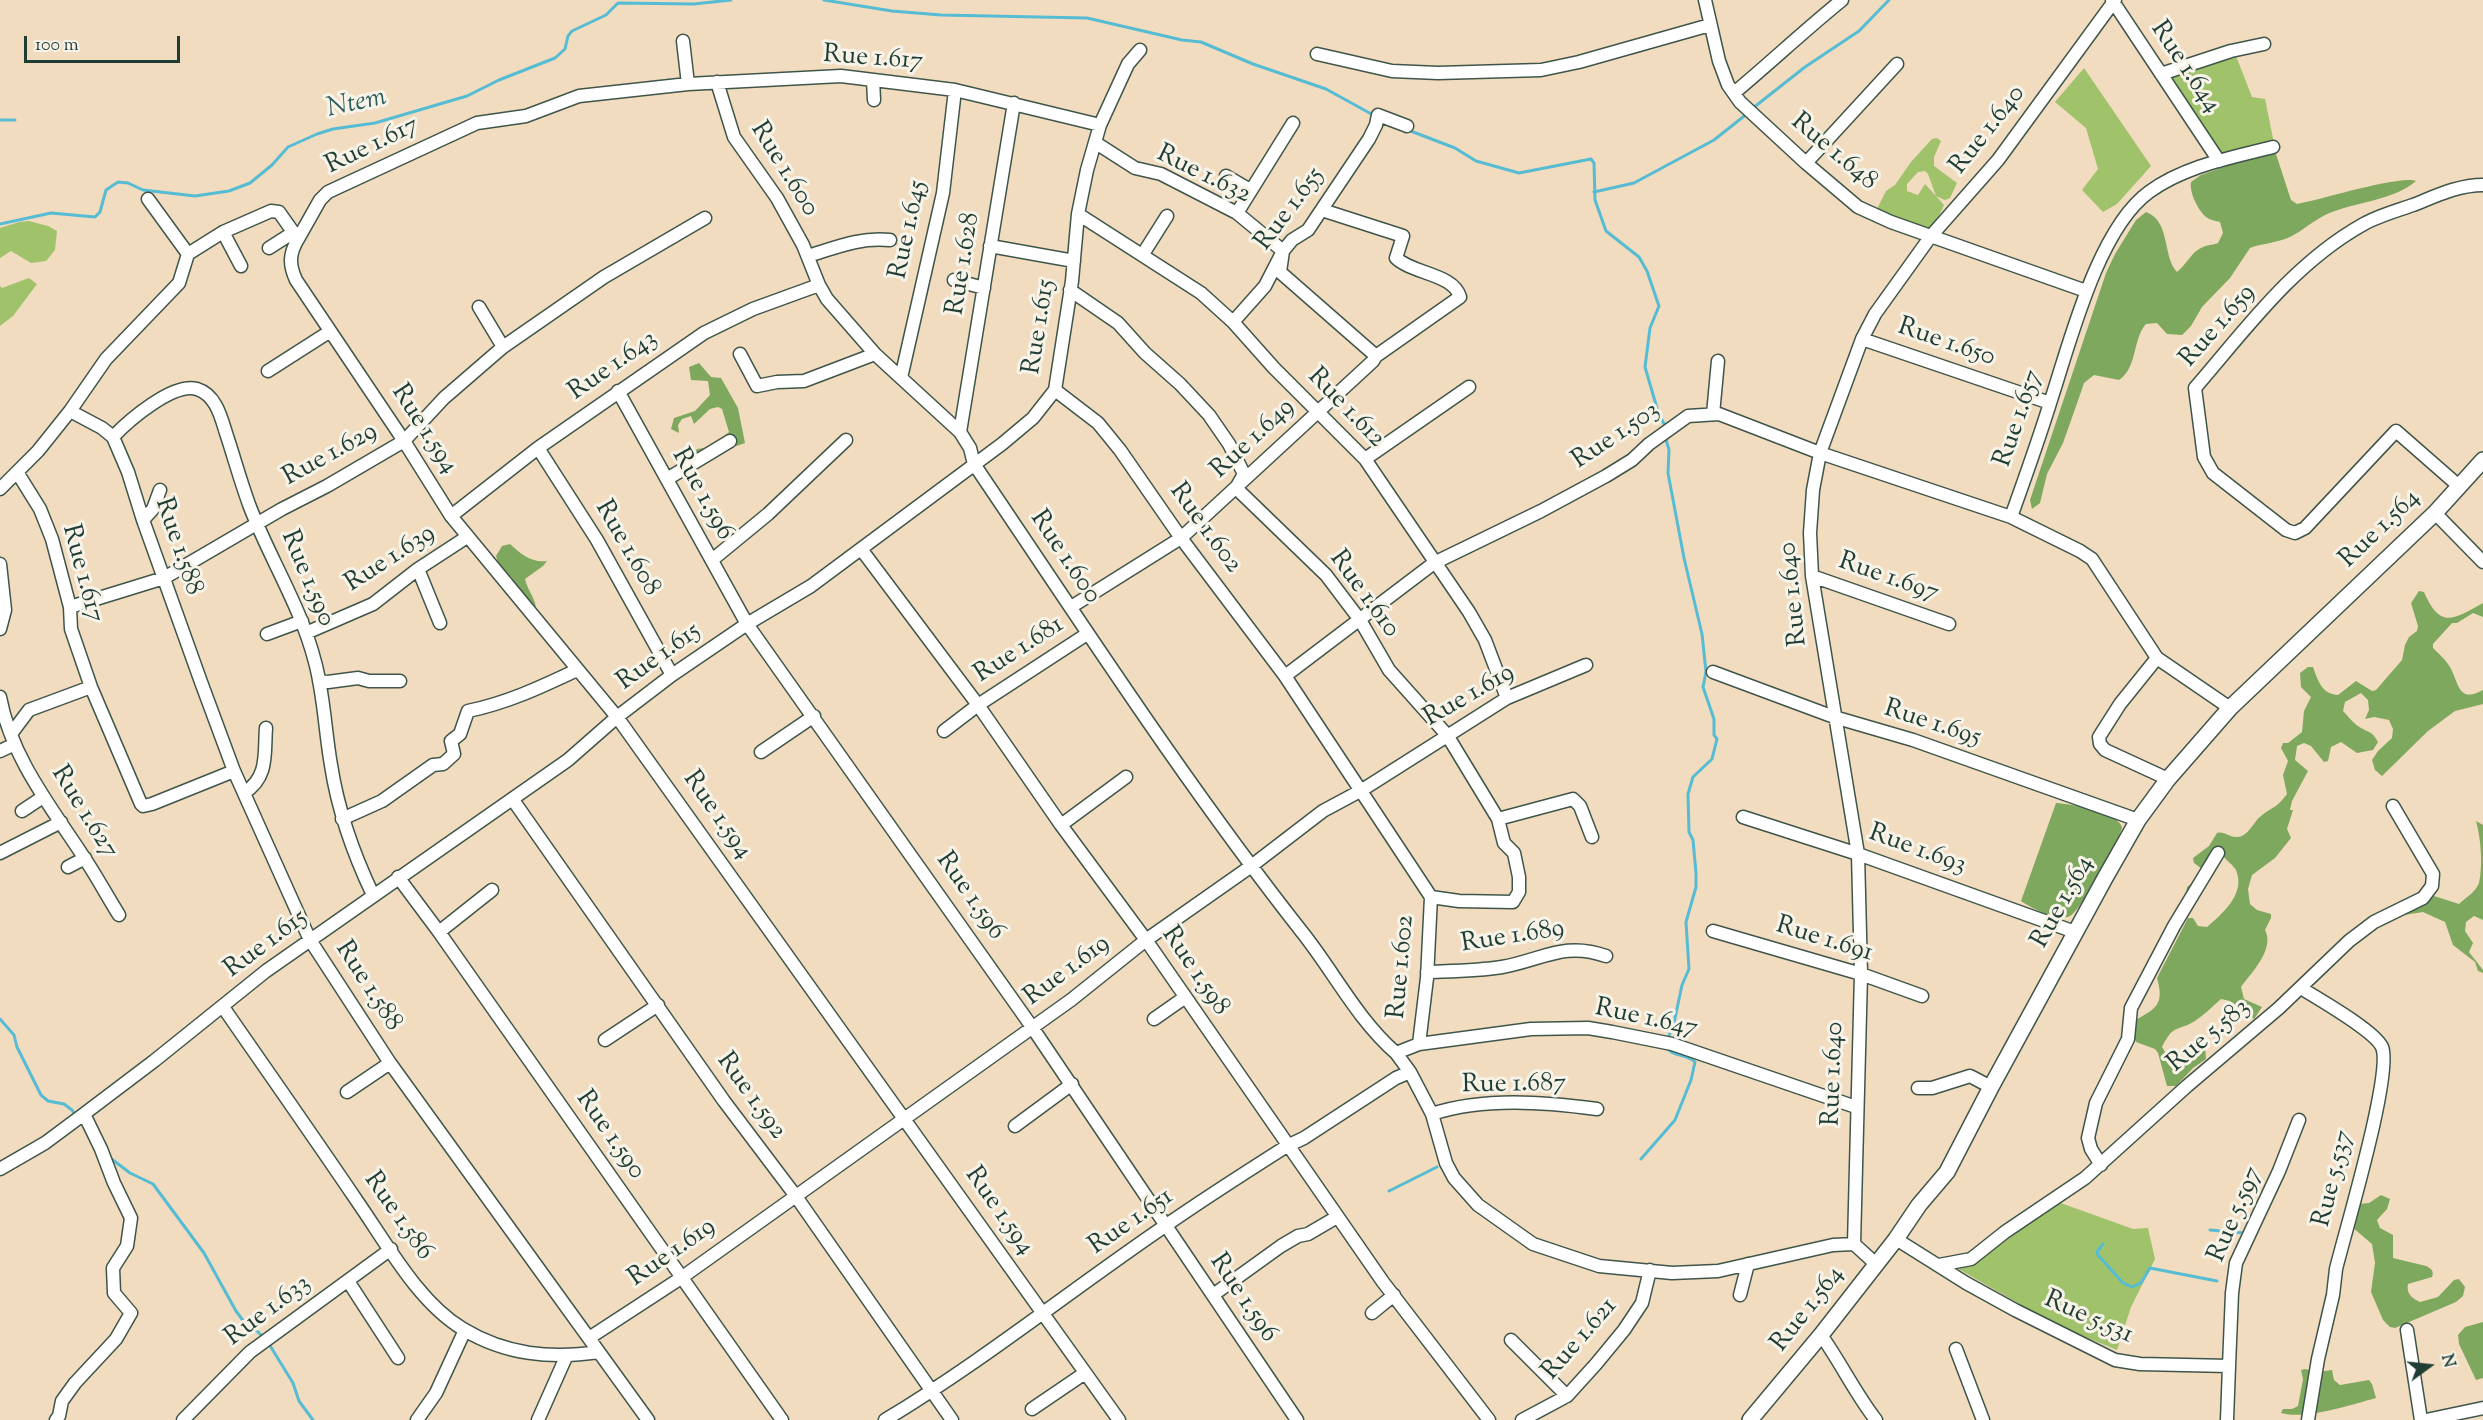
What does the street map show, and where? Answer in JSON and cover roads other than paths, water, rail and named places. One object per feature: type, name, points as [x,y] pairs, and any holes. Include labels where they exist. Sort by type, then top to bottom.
[{"type":"main road","name":"Rue 1.564","points":[[1750,1420],[1821,1335],[1896,1239],[1919,1205],[1947,1172],[2074,932],[2138,820],[2168,779],[2230,708],[2435,513],[2483,460]]},
{"type":"street","name":"Rue 1.648","points":[[1705,0],[1719,61],[1740,102],[1858,207],[2086,291]]},
{"type":"street","points":[[1734,93],[1807,27],[1842,0]]},
{"type":"street","name":"Rue 1.644","points":[[2114,1],[2219,161]]},
{"type":"street","name":"Rue 1.640","points":[[1854,1244],[1861,974],[1858,854],[1812,576],[1810,533],[1813,490],[1820,453],[1862,339],[1875,314],[1932,236],[1998,160],[2114,1]]},
{"type":"street","points":[[1317,54],[1392,71],[1438,73],[1541,70],[1579,62],[1710,25]]},
{"type":"street","points":[[683,41],[688,84]]},
{"type":"street","points":[[2161,74],[2231,51],[2264,44]]},
{"type":"street","name":"Rue 1.615","points":[[0,1169],[45,1143],[223,1007],[266,971],[373,894],[513,800],[568,760],[617,717],[672,675],[747,624],[811,586],[974,465],[1033,418],[1054,390],[1074,261],[1078,214],[1087,170],[1100,125],[1128,64],[1140,50]]},
{"type":"street","points":[[1806,163],[1897,64]]},
{"type":"street","name":"Rue 1.617","points":[[296,235],[328,192],[477,123],[526,116],[579,96],[688,84],[841,76],[955,90],[1100,125]]},
{"type":"street","points":[[873,80],[874,100]]},
{"type":"street","name":"Rue 1.600","points":[[717,82],[734,137],[777,198],[808,256],[819,285],[836,312],[875,354],[928,400],[960,432],[970,448],[974,465],[1087,634],[1250,867],[1305,934],[1376,1036],[1396,1053]]},
{"type":"street","name":"Rue 1.645","points":[[901,378],[942,193],[955,90]]},
{"type":"street","name":"Rue 1.628","points":[[960,432],[1014,104]]},
{"type":"street","name":"Rue 1.655","points":[[1233,322],[1265,286],[1283,251],[1292,240],[1308,230],[1369,139],[1377,124],[1378,115],[1407,126]]},
{"type":"street","points":[[1237,213],[1293,123]]},
{"type":"street","name":"Rue 1.632","points":[[1096,143],[1135,168],[1161,174],[1237,213],[1283,251]]},
{"type":"street","name":"Rue 1.657","points":[[2011,517],[2086,291],[2121,223],[2148,193],[2175,175],[2273,147]]},
{"type":"street","points":[[1226,176],[1250,190]]},
{"type":"street","name":"Rue 1.659","points":[[2460,487],[2396,431],[2305,528],[2295,533],[2286,530],[2213,473],[2204,457],[2195,388],[2256,315],[2302,267],[2362,225],[2450,190],[2469,185],[2483,185]]},
{"type":"street","points":[[148,199],[188,254]]},
{"type":"street","name":"Rue 1.649","points":[[1071,607],[1180,538],[1376,356],[1460,297],[1458,291],[1441,277],[1405,266],[1396,258],[1402,236],[1322,210]]},
{"type":"street","points":[[0,489],[70,411],[106,359],[179,283],[188,254],[223,232],[265,212],[276,211],[296,235],[269,248]]},
{"type":"street","name":"Rue 1.612","points":[[1078,214],[1201,293],[1233,322],[1274,368],[1365,459],[1485,640],[1507,698]]},
{"type":"street","points":[[1143,254],[1167,216]]},
{"type":"street","name":"Rue 1.629","points":[[70,607],[164,578],[404,441],[444,398],[503,347],[604,277],[705,218]]},
{"type":"street","points":[[223,232],[241,266]]},
{"type":"street","name":"Rue 1.594","points":[[296,235],[292,248],[291,268],[296,280],[404,441],[451,516],[617,717],[904,1118],[1042,1316],[1119,1420]]},
{"type":"street","points":[[808,256],[870,238],[890,240]]},
{"type":"street","points":[[990,246],[1074,261]]},
{"type":"street","points":[[1283,251],[1280,272],[1376,356]]},
{"type":"street","points":[[954,280],[984,288]]},
{"type":"street","name":"Rue 1.643","points":[[451,516],[538,448],[618,391],[726,321],[819,285]]},
{"type":"street","points":[[1070,290],[1118,323],[1209,416],[1229,444],[1244,474],[1236,488]]},
{"type":"street","points":[[479,307],[503,347]]},
{"type":"street","points":[[268,371],[329,332]]},
{"type":"street","name":"Rue 1.650","points":[[1862,339],[2050,403]]},
{"type":"street","points":[[740,354],[757,386],[762,387],[777,382],[804,381],[875,354]]},
{"type":"street","points":[[1713,414],[1718,361]]},
{"type":"street","points":[[1365,459],[1469,387]]},
{"type":"street","name":"Rue 1.590","points":[[113,437],[157,400],[187,389],[196,389],[205,393],[219,410],[257,524],[306,633],[320,681],[331,768],[342,819],[364,878],[373,894]]},
{"type":"street","name":"Rue 1.602","points":[[1054,390],[1098,423],[1120,450],[1180,538],[1285,676],[1431,897],[1427,972],[1419,1044],[1396,1053],[1410,1072],[1432,1114],[1446,1163],[1454,1178],[1478,1205],[1533,1244],[1599,1266],[1672,1273],[1718,1270],[1833,1245],[1854,1244]]},
{"type":"street","name":"Rue 1.596","points":[[618,391],[747,624],[1072,1084],[1297,1420]]},
{"type":"street","points":[[70,411],[102,428],[113,437]]},
{"type":"street","name":"Rue 1.503","points":[[1285,676],[1434,563],[1541,511],[1606,476],[1632,460],[1649,444],[1688,416],[1719,414],[1820,453],[2011,517]]},
{"type":"street","name":"Rue 1.588","points":[[113,437],[128,472],[143,520],[234,771],[310,940],[390,1063],[648,1420]]},
{"type":"street","points":[[712,560],[768,514],[846,440]]},
{"type":"street","points":[[668,479],[730,441]]},
{"type":"street","name":"Rue 1.608","points":[[538,448],[597,540],[672,675]]},
{"type":"street","name":"Rue 1.617","points":[[17,472],[40,509],[52,539],[70,607],[71,629],[91,687],[143,806],[180,794],[234,771]]},
{"type":"street","name":"Rue 1.610","points":[[1236,488],[1326,575],[1360,620],[1389,670],[1447,735],[1498,819],[1504,843],[1514,853],[1520,877],[1519,892],[1514,902],[1459,901],[1431,897]]},
{"type":"street","points":[[143,520],[153,509],[160,490]]},
{"type":"street","points":[[2435,513],[2483,562]]},
{"type":"street","points":[[2011,517],[2092,559],[2157,658],[2230,708]]},
{"type":"street","name":"Rue 1.639","points":[[306,633],[373,604],[418,569],[467,537]]},
{"type":"street","name":"Rue 1.598","points":[[861,549],[978,705],[1061,825],[1146,940],[1337,1216],[1489,1420]]},
{"type":"street","points":[[0,564],[5,610],[0,629]]},
{"type":"street","points":[[418,569],[440,623]]},
{"type":"street","name":"Rue 1.697","points":[[1812,576],[1949,624]]},
{"type":"street","points":[[267,634],[302,621]]},
{"type":"street","name":"Rue 1.681","points":[[944,731],[978,705],[1087,634]]},
{"type":"street","points":[[2157,658],[2120,704],[2099,737],[2100,744],[2105,750],[2168,779]]},
{"type":"street","name":"Rue 1.619","points":[[589,1338],[681,1278],[1110,971],[1146,940],[1250,867],[1323,811],[1362,790],[1507,698],[1586,665]]},
{"type":"street","points":[[342,819],[382,801],[433,765],[444,764],[454,754],[451,741],[460,734],[468,711],[492,706],[524,694],[577,670]]},
{"type":"street","name":"Rue 1.695","points":[[1713,672],[1834,717],[1913,740],[2138,820]]},
{"type":"street","points":[[320,681],[358,678],[369,681],[400,681]]},
{"type":"street","points":[[0,751],[13,739],[29,710],[91,687]]},
{"type":"street","name":"Rue 1.627","points":[[0,698],[13,739],[43,797],[85,858],[119,915]]},
{"type":"street","points":[[761,752],[814,716]]},
{"type":"street","points":[[244,793],[255,786],[262,771],[266,728]]},
{"type":"street","points":[[1061,825],[1126,777]]},
{"type":"street","points":[[22,811],[43,797]]},
{"type":"street","points":[[1498,819],[1573,799],[1580,806],[1592,837]]},
{"type":"street","name":"Rue 1.592","points":[[513,800],[724,1101],[795,1195],[952,1420]]},
{"type":"street","name":"Rue 5.583","points":[[1939,1265],[1971,1259],[2005,1232],[2057,1199],[2101,1165],[2187,1086],[2301,988],[2349,941],[2374,922],[2423,898],[2432,886],[2433,874],[2393,806]]},
{"type":"street","name":"Rue 1.693","points":[[1743,817],[1858,854],[2074,932]]},
{"type":"street","points":[[0,852],[61,822]]},
{"type":"street","points":[[2101,1165],[2088,1142],[2089,1133],[2096,1103],[2128,1039],[2131,1008],[2174,926],[2218,853]]},
{"type":"street","points":[[68,867],[85,858]]},
{"type":"street","name":"Rue 1.590","points":[[398,877],[782,1420]]},
{"type":"street","points":[[439,932],[492,890]]},
{"type":"street","name":"Rue 1.691","points":[[1713,932],[1861,974],[1922,996]]},
{"type":"street","name":"Rue 1.689","points":[[1427,972],[1499,967],[1557,951],[1587,950],[1606,956]]},
{"type":"street","name":"Rue 5.537","points":[[2301,988],[2377,1040],[2384,1055],[2380,1092],[2336,1269],[2308,1420]]},
{"type":"street","points":[[1154,1020],[1184,998]]},
{"type":"street","points":[[604,1040],[658,1005]]},
{"type":"street","name":"Rue 1.586","points":[[223,1007],[431,1304],[465,1330],[498,1345],[521,1352],[566,1357],[599,1352]]},
{"type":"street","name":"Rue 1.647","points":[[1419,1044],[1531,1029],[1604,1030],[1672,1044],[1856,1107]]},
{"type":"street","points":[[347,1092],[390,1063]]},
{"type":"street","name":"Rue 1.651","points":[[885,1420],[933,1392],[1165,1226],[1287,1146],[1304,1138],[1396,1078],[1410,1072]]},
{"type":"street","points":[[1918,1088],[1932,1088],[1970,1076],[1990,1087]]},
{"type":"street","points":[[1015,1126],[1072,1084]]},
{"type":"street","name":"Rue 1.687","points":[[1432,1114],[1468,1106],[1512,1103],[1597,1109]]},
{"type":"street","points":[[56,1420],[62,1401],[75,1383],[116,1339],[131,1313],[114,1293],[113,1268],[127,1246],[131,1218],[84,1114]]},
{"type":"street","name":"Rue 5.597","points":[[2229,1366],[2232,1293],[2236,1263],[2279,1171],[2299,1120]]},
{"type":"street","points":[[1213,1296],[1281,1246],[1298,1236],[1308,1234],[1337,1216]]},
{"type":"street","name":"Rue 5.531","points":[[1896,1239],[2015,1310],[2115,1360],[2151,1364],[2229,1366]]},
{"type":"street","points":[[1854,1244],[1876,1264]]},
{"type":"street","name":"Rue 1.633","points":[[183,1420],[250,1352],[391,1249]]},
{"type":"street","points":[[1740,1295],[1748,1264]]},
{"type":"street","name":"Rue 1.621","points":[[1522,1420],[1567,1396],[1624,1330],[1642,1303],[1650,1270]]},
{"type":"street","points":[[348,1281],[398,1358]]},
{"type":"street","points":[[1372,1313],[1394,1295]]},
{"type":"street","points":[[417,1420],[436,1393],[465,1330]]},
{"type":"street","points":[[2407,1330],[2421,1420]]},
{"type":"street","points":[[1821,1335],[1843,1365],[1860,1398],[1876,1420]]},
{"type":"street","points":[[1511,1340],[1567,1396]]},
{"type":"street","points":[[1956,1348],[1983,1420]]},
{"type":"street","points":[[538,1420],[566,1357]]},
{"type":"street","points":[[2227,1420],[2229,1366]]},
{"type":"street","points":[[1032,1409],[1085,1373]]},
{"type":"street","points":[[2426,1420],[2481,1412]]},
{"type":"waterway","name":"Ntem","points":[[0,224],[51,213],[95,217],[100,212],[106,190],[118,182],[128,183],[143,190],[195,196],[229,191],[250,183],[272,165],[288,147],[317,134],[333,129],[375,123],[467,96],[499,80],[555,58],[565,49],[568,36],[572,31],[606,15],[618,3],[694,4],[731,0]]},
{"type":"waterway","name":"Ntem","points":[[824,0],[892,11],[941,15],[1087,18],[1182,40],[1201,42],[1253,64],[1326,89],[1375,116]]},
{"type":"waterway","points":[[1753,108],[1805,67],[1859,31],[1889,0]]},
{"type":"waterway","points":[[1594,192],[1634,183],[1714,140],[1748,113]]},
{"type":"waterway","points":[[0,120],[15,120]]},
{"type":"waterway","points":[[1408,130],[1455,148],[1476,161],[1519,173],[1591,159],[1594,163],[1595,200],[1606,231],[1639,257],[1647,271],[1659,306],[1650,328],[1645,367],[1659,415],[1666,427]]},
{"type":"waterway","points":[[1665,436],[1669,450],[1668,473],[1684,558],[1702,634],[1706,672],[1703,687],[1714,719],[1714,735],[1717,739],[1712,759],[1693,777],[1688,794],[1689,832],[1693,840],[1696,887],[1686,922],[1689,969],[1682,985],[1674,1023],[1667,1041]]},
{"type":"waterway","points":[[0,1019],[14,1035],[17,1047],[41,1095],[48,1101],[64,1104],[77,1117]]},
{"type":"waterway","points":[[1641,1159],[1675,1120],[1691,1080],[1695,1062],[1666,1047]]},
{"type":"waterway","points":[[109,1157],[130,1173],[153,1184],[204,1253],[236,1311],[250,1330],[256,1330],[265,1339]]},
{"type":"waterway","points":[[1389,1191],[1437,1167]]},
{"type":"waterway","points":[[2210,1230],[2244,1233]]},
{"type":"waterway","points":[[2103,1244],[2097,1252],[2098,1255],[2123,1283],[2132,1287],[2141,1283],[2150,1268],[2217,1281]]},
{"type":"waterway","points":[[269,1344],[293,1383],[299,1401],[313,1420]]}]
